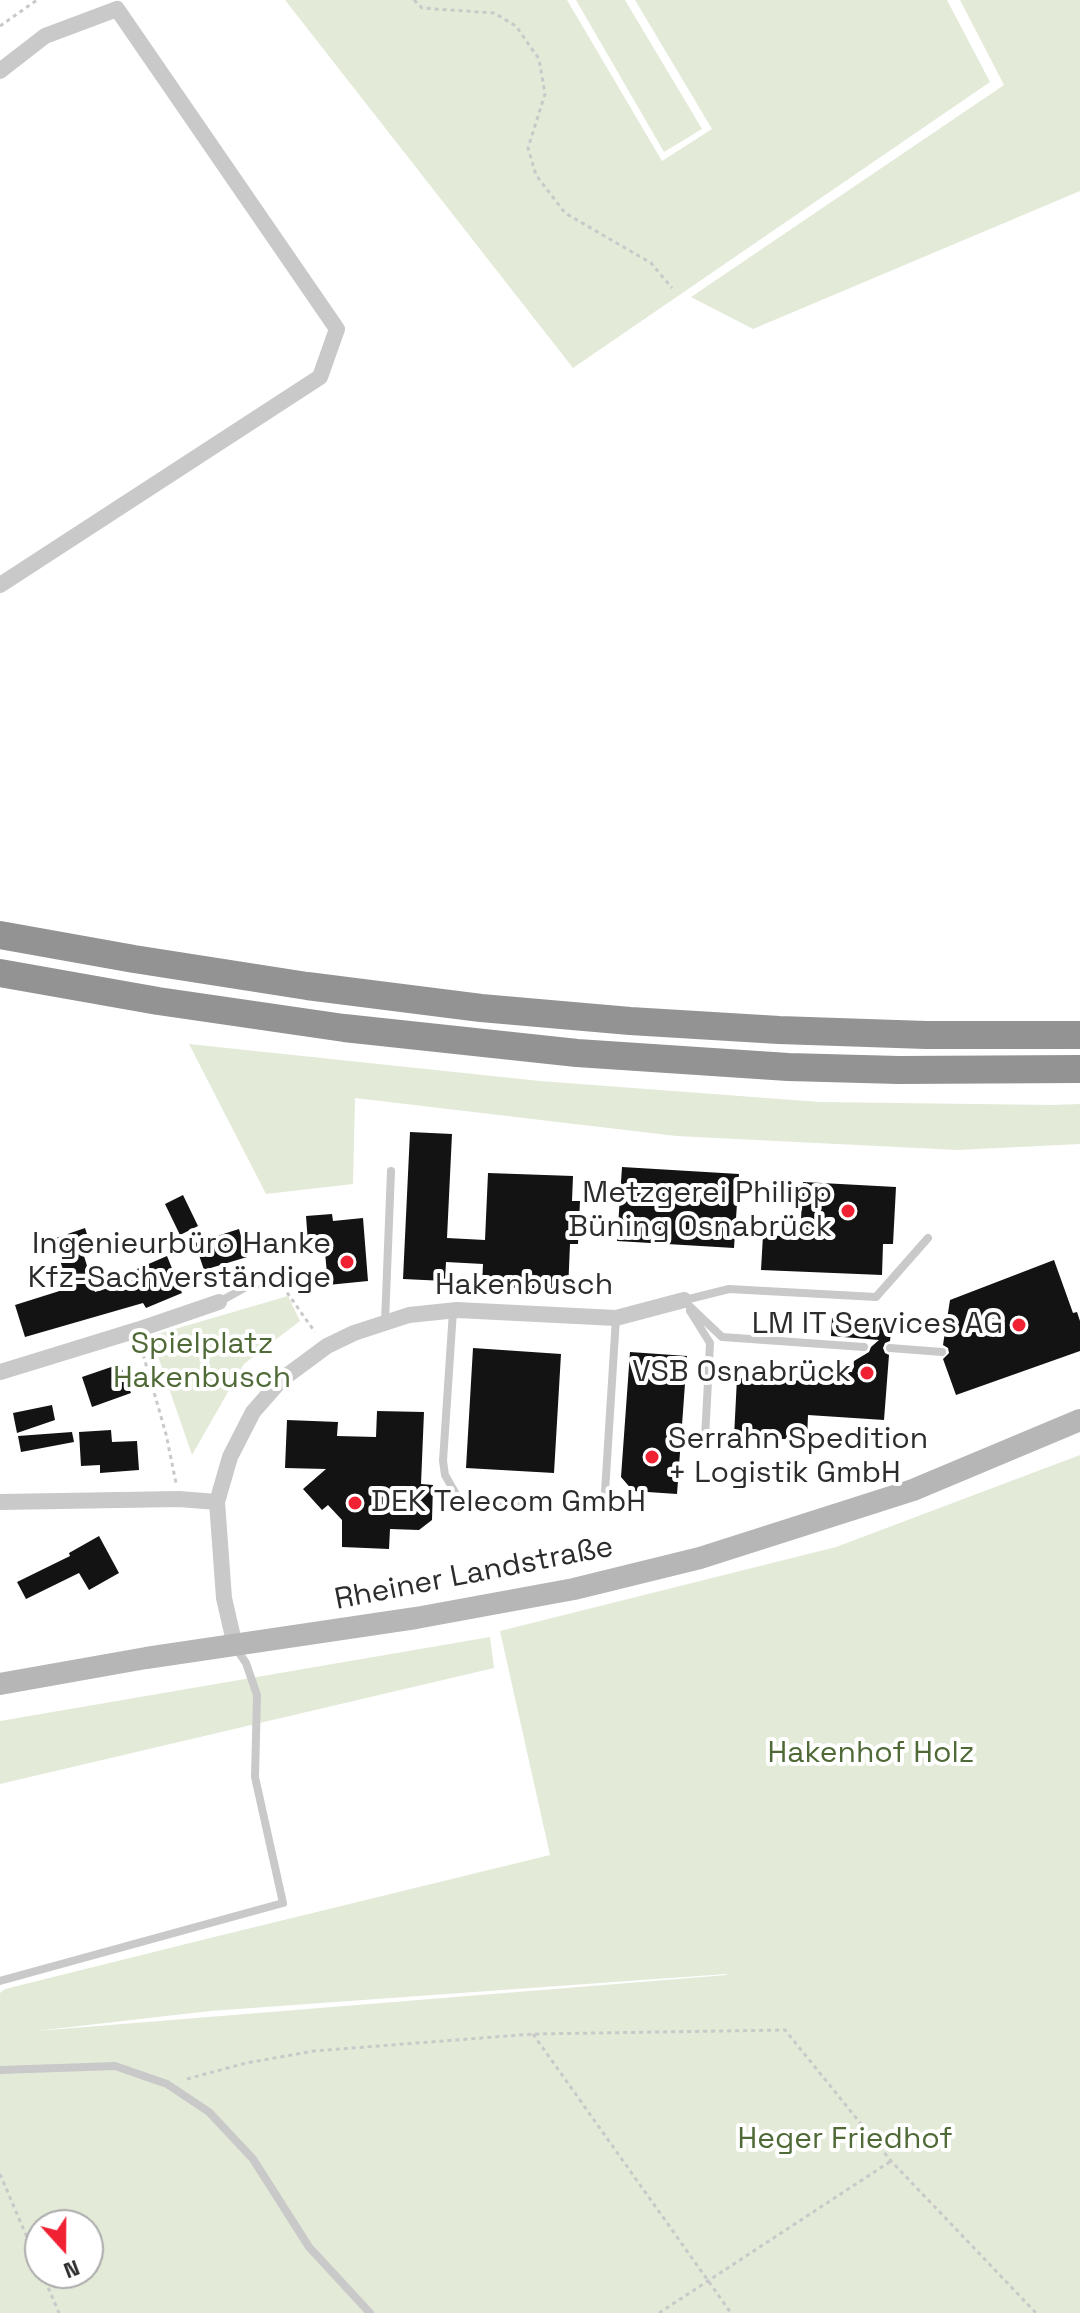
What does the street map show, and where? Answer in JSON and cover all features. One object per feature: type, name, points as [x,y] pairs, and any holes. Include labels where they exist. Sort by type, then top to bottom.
[{"type":"highway","points":[[0,935],[307,986],[511,1010],[779,1030],[926,1035],[1080,1035]]},
{"type":"highway","points":[[0,973],[158,1001],[344,1028],[577,1053],[788,1067],[1080,1069]]},
{"type":"street","points":[[0,71],[45,36],[117,9],[337,329],[320,377],[0,585]]},
{"type":"street","name":"Hakenbusch","points":[[235,1646],[224,1598],[217,1502],[230,1457],[253,1412],[281,1380],[327,1346],[354,1333],[409,1315],[453,1311],[616,1318],[684,1300]]},
{"type":"street","points":[[0,1372],[219,1302]]},
{"type":"street","name":"Rheiner Landstraße","points":[[0,1684],[132,1660],[416,1618],[574,1589],[700,1558],[913,1490],[1080,1420]]},
{"type":"street","points":[[0,1502],[179,1499],[217,1502]]},
{"type":"lane","points":[[385,1322],[391,1171]]},
{"type":"lane","points":[[684,1300],[729,1289],[876,1297],[928,1238]]},
{"type":"lane","points":[[219,1302],[246,1287]]},
{"type":"lane","points":[[684,1300],[722,1337],[864,1347]]},
{"type":"lane","points":[[684,1300],[710,1343],[705,1438]]},
{"type":"lane","points":[[453,1311],[443,1461],[445,1475],[461,1503],[524,1506]]},
{"type":"lane","points":[[605,1492],[616,1318]]},
{"type":"lane","points":[[890,1348],[942,1352]]},
{"type":"lane","points":[[0,1981],[283,1903],[255,1777],[257,1695],[246,1663],[235,1646]]},
{"type":"lane","points":[[0,2070],[115,2066],[167,2084],[209,2112],[253,2159],[309,2247],[370,2313]]},
{"type":"path","points":[[0,26],[37,0]]},
{"type":"path","points":[[414,0],[422,8],[494,13],[516,26],[539,59],[545,94],[528,148],[536,175],[565,213],[651,263],[672,288]]},
{"type":"path","points":[[246,1287],[283,1287],[327,1346]]},
{"type":"path","points":[[137,1330],[166,1434],[179,1499]]},
{"type":"path","points":[[167,2084],[246,2063],[314,2051],[533,2034],[785,2030],[891,2161],[1036,2313]]},
{"type":"path","points":[[533,2034],[731,2313]]},
{"type":"path","points":[[659,2313],[891,2161]]},
{"type":"path","points":[[0,2174],[24,2231]]},
{"type":"path","points":[[49,2289],[59,2313]]},
{"type":"green space","points":[[285,0],[567,0],[662,161],[712,129],[635,0],[947,0],[990,82],[573,368]]},
{"type":"green space","points":[[576,0],[625,0],[702,129],[664,152]]},
{"type":"green space","points":[[960,0],[1080,0],[1080,191],[753,329],[691,297],[1004,85]]},
{"type":"green space","points":[[189,1044],[540,1081],[820,1102],[1080,1104],[1080,1144],[958,1150],[676,1136],[355,1098],[353,1184],[266,1194]]},
{"type":"green space","name":"Spielplatz Hakenbusch","points":[[288,1296],[300,1321],[244,1364],[192,1455],[151,1336]]},
{"type":"green space","points":[[1080,1455],[1080,2313],[0,2313],[0,1993],[5,1989],[550,1855],[500,1631],[836,1547]],"holes":[[[727,1975],[36,2031],[210,2011]]]},
{"type":"green space","points":[[490,1637],[494,1668],[0,1784],[0,1721]]},
{"type":"building","points":[[410,1132],[452,1134],[447,1238],[485,1240],[488,1173],[573,1176],[572,1201],[580,1201],[578,1244],[570,1244],[568,1291],[482,1286],[483,1264],[446,1262],[445,1281],[403,1279]]},
{"type":"building","points":[[622,1167],[739,1174],[734,1248],[617,1241]]},
{"type":"building","name":"Metzgerei Philipp Büning Osnabrück","points":[[803,1182],[896,1187],[893,1244],[883,1244],[882,1275],[761,1270],[763,1235],[800,1237]]},
{"type":"building","points":[[183,1195],[198,1226],[180,1235],[165,1204]]},
{"type":"building","name":"Ingenieurbüro Hanke Kfz-Sachverständige","points":[[332,1214],[333,1221],[363,1218],[368,1281],[328,1285],[324,1241],[308,1243],[306,1216]]},
{"type":"building","points":[[85,1228],[93,1253],[84,1256],[95,1292],[134,1280],[130,1272],[167,1256],[182,1293],[146,1308],[143,1303],[25,1337],[15,1305],[69,1288],[53,1239]]},
{"type":"building","points":[[239,1229],[247,1257],[204,1270],[195,1243]]},
{"type":"building","points":[[1054,1260],[1073,1313],[1077,1312],[1080,1321],[1080,1351],[956,1395],[943,1359],[949,1353],[943,1345],[950,1300]]},
{"type":"building","points":[[832,1318],[892,1322],[890,1341],[883,1348],[889,1355],[884,1420],[808,1415],[807,1440],[734,1437],[737,1378],[835,1382],[835,1372],[852,1372],[854,1361],[869,1352],[879,1340],[831,1336]]},
{"type":"building","points":[[473,1348],[561,1354],[554,1473],[466,1468]]},
{"type":"building","points":[[630,1352],[687,1356],[677,1494],[633,1491],[621,1477]]},
{"type":"building","points":[[120,1364],[131,1393],[92,1407],[82,1377]]},
{"type":"building","points":[[52,1405],[55,1420],[17,1433],[13,1413]]},
{"type":"building","points":[[377,1411],[424,1412],[421,1484],[433,1485],[432,1520],[419,1530],[390,1529],[389,1549],[342,1547],[342,1520],[328,1505],[322,1510],[303,1489],[326,1469],[285,1468],[287,1420],[338,1422],[337,1436],[376,1437]]},
{"type":"building","points":[[111,1430],[112,1442],[137,1441],[139,1470],[100,1473],[100,1465],[81,1466],[79,1432]]},
{"type":"building","points":[[72,1432],[74,1442],[21,1452],[18,1436]]},
{"type":"building","points":[[99,1536],[119,1573],[89,1590],[79,1573],[26,1599],[17,1582],[70,1556],[69,1553]]},
{"type":"place","name":"Metzgerei Philipp Büning Osnabrück","points":[[848,1211]]},
{"type":"place","name":"Ingenieurbüro Hanke Kfz-Sachverständige","points":[[347,1262]]},
{"type":"place","name":"LM IT Services AG","points":[[1019,1325]]},
{"type":"place","name":"VSB Osnabrück","points":[[867,1373]]},
{"type":"place","name":"Serrahn Spedition + Logistik GmbH","points":[[652,1457]]},
{"type":"place","name":"DEK Telecom GmbH","points":[[355,1503]]},
{"type":"park label","name":"Hakenhof Holz","points":[[871,1754]]},
{"type":"park label","name":"Heger Friedhof","points":[[845,2140]]}]
